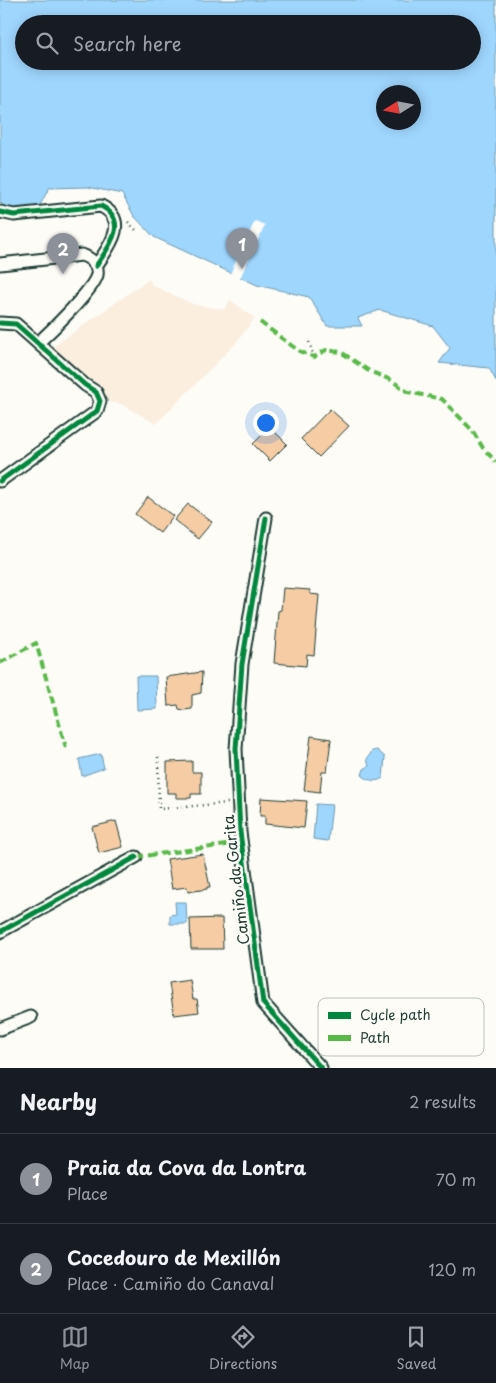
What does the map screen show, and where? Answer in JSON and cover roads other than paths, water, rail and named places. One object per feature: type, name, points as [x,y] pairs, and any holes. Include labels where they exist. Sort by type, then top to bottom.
[{"type":"street","points":[[0,212],[14,215],[101,206],[110,211],[116,223],[115,234],[111,244],[96,266]]},
{"type":"street","points":[[0,264],[82,255],[90,258],[96,266],[97,275],[88,288],[65,318],[38,343]]},
{"type":"street","points":[[0,323],[16,324],[84,385],[96,392],[100,401],[97,411],[0,481]]},
{"type":"street","name":"Camiño da Garita","points":[[266,518],[242,664],[236,749],[240,832],[263,1003],[321,1068]]},
{"type":"street","points":[[0,932],[136,857]]},
{"type":"street","points":[[0,1028],[31,1017]]},
{"type":"water","points":[[0,0],[496,0],[496,381],[489,368],[439,363],[450,348],[433,326],[380,310],[358,318],[362,326],[327,326],[309,297],[257,285],[154,237],[134,216],[122,194],[88,187],[49,188],[37,211],[5,207],[0,202]]},
{"type":"water","points":[[136,676],[156,676],[157,709],[137,710]]},
{"type":"water","points":[[377,750],[385,757],[383,778],[372,780],[362,775],[364,769],[369,766],[367,759],[372,751]]},
{"type":"water","points":[[101,754],[104,768],[82,776],[79,759]]},
{"type":"water","points":[[316,804],[332,805],[328,841],[313,839]]},
{"type":"water","points":[[175,902],[186,902],[187,924],[170,924],[170,915],[176,914]]},
{"type":"place","name":"Praia da Cova da Lontra","points":[[242,269]]},
{"type":"place","name":"Cocedouro de Mexillón","points":[[63,274]]}]
